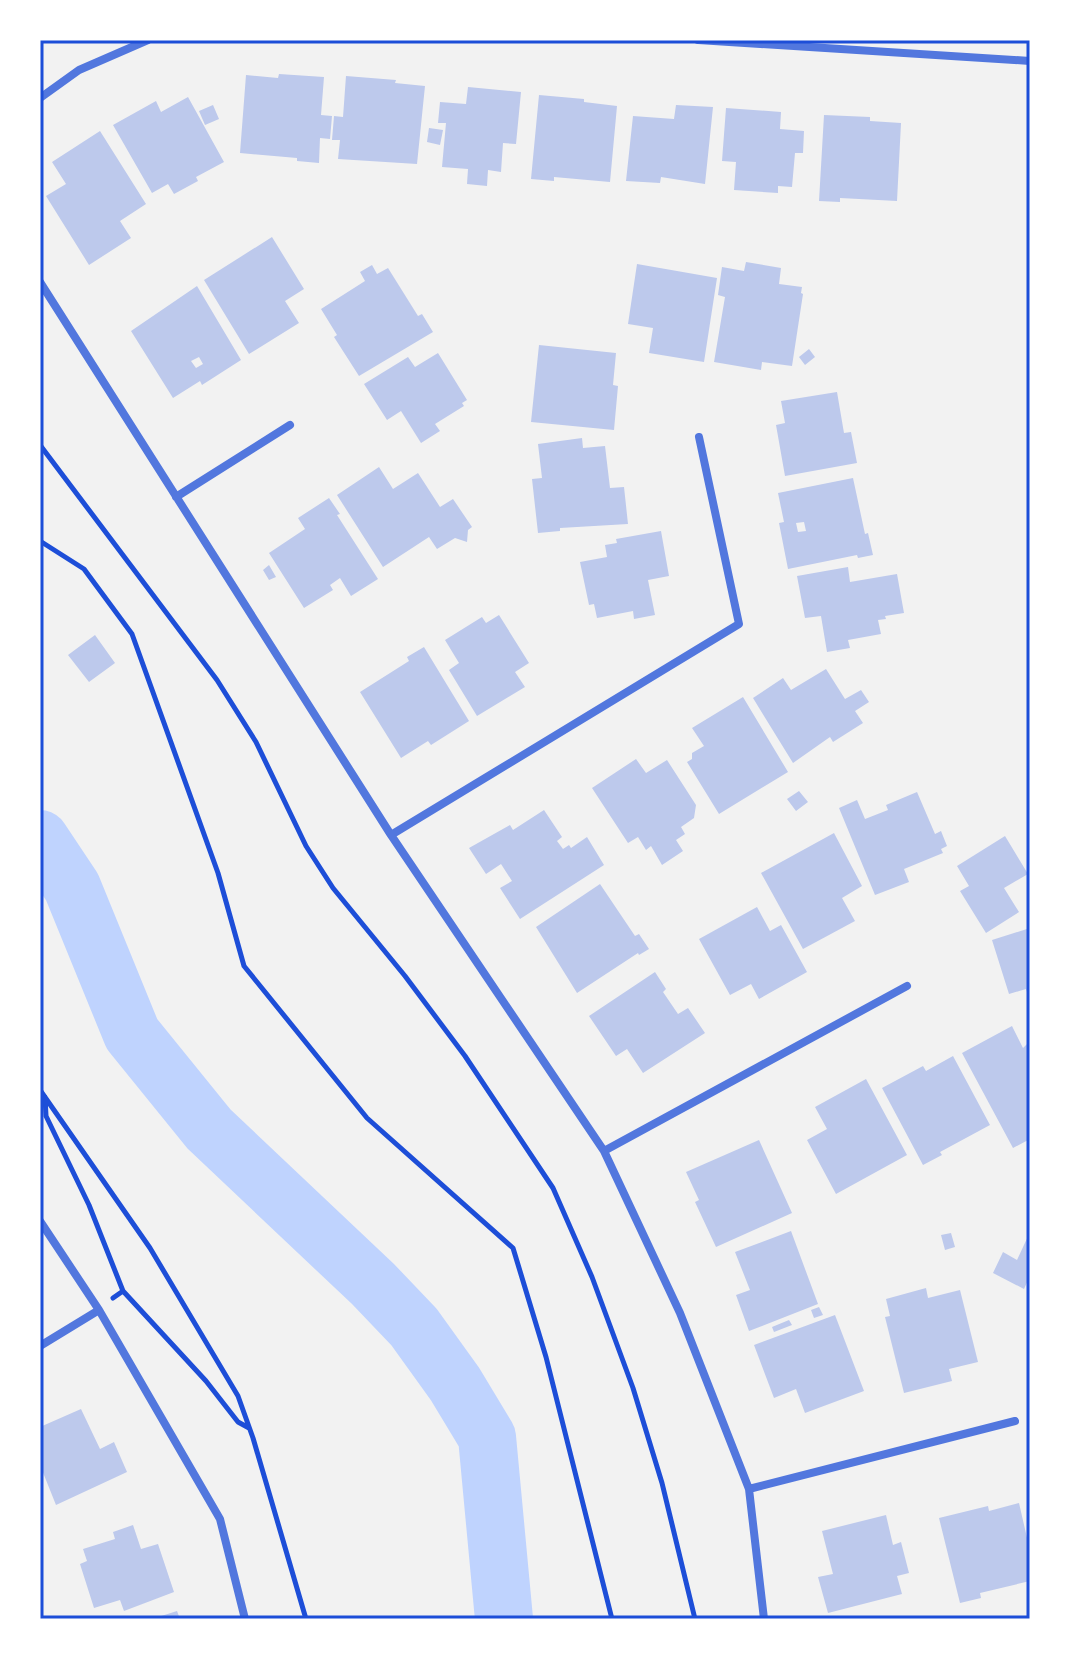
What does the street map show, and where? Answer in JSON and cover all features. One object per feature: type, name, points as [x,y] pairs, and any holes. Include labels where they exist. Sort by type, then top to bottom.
[{"type":"street","points":[[40,98],[79,70],[148,40]]},
{"type":"street","points":[[698,40],[1030,61]]},
{"type":"street","points":[[40,282],[391,835],[604,1151],[680,1313],[749,1489],[764,1619]]},
{"type":"street","points":[[176,497],[290,425]]},
{"type":"street","points":[[391,835],[739,624],[699,437]]},
{"type":"street","points":[[604,1151],[907,986]]},
{"type":"street","points":[[40,1221],[99,1310],[220,1519],[245,1619]]},
{"type":"street","points":[[40,1346],[99,1310]]},
{"type":"street","points":[[749,1489],[1015,1421]]},
{"type":"path","points":[[40,445],[217,680],[256,742],[312,857],[465,1056],[553,1188],[592,1277],[633,1388],[666,1497],[695,1619]]},
{"type":"path","points":[[40,541],[84,569],[132,634],[218,873],[244,966],[367,1118],[513,1248],[546,1357],[612,1619]]},
{"type":"path","points":[[40,1090],[150,1248],[238,1396],[306,1619]]},
{"type":"path","points":[[45,1096],[46,1116],[89,1205],[123,1291],[206,1381],[238,1422],[250,1428]]},
{"type":"path","points":[[99,1310],[123,1291]]},
{"type":"building","points":[[279,74],[324,77],[321,115],[332,116],[330,139],[320,138],[319,163],[240,153],[246,75],[278,78]]},
{"type":"building","points":[[346,76],[425,86],[417,164],[338,159],[340,140],[332,140],[334,116],[343,117]]},
{"type":"building","points":[[468,87],[521,92],[516,144],[503,143],[501,172],[488,170],[487,186],[467,184],[468,169],[442,167],[446,123],[438,123],[440,102],[466,104]]},
{"type":"building","points":[[539,95],[617,106],[610,182],[554,177],[554,181],[531,179]]},
{"type":"building","points":[[188,97],[224,162],[196,177],[198,181],[174,194],[168,184],[152,193],[113,125],[156,101],[161,112]]},
{"type":"building","points":[[213,105],[219,119],[205,125],[199,111]]},
{"type":"building","points":[[676,105],[713,107],[705,184],[661,177],[660,183],[626,181],[633,116],[674,119]]},
{"type":"building","points":[[726,108],[781,112],[780,129],[804,131],[803,153],[795,153],[792,187],[778,186],[778,193],[734,190],[736,162],[722,161]]},
{"type":"building","points":[[824,115],[870,117],[870,121],[901,123],[897,201],[840,198],[840,202],[819,201]]},
{"type":"building","points":[[429,128],[443,130],[440,145],[427,142]]},
{"type":"building","points":[[100,131],[146,204],[120,221],[131,238],[89,265],[46,196],[66,184],[52,162]]},
{"type":"building","points":[[272,237],[304,289],[285,301],[299,323],[249,354],[204,280]]},
{"type":"building","points":[[746,262],[781,268],[779,284],[802,287],[792,366],[762,362],[761,370],[714,362],[725,297],[718,295],[722,267],[744,271]]},
{"type":"building","points":[[637,264],[717,278],[704,362],[649,353],[653,328],[628,324]]},
{"type":"building","points":[[372,265],[377,274],[388,268],[418,316],[422,314],[433,332],[359,376],[334,337],[337,335],[321,309],[365,281],[360,272]]},
{"type":"building","points":[[197,286],[241,360],[202,385],[200,381],[173,398],[131,331]],"holes":[[[199,357],[203,364],[196,368],[191,361]]]},
{"type":"building","points":[[539,345],[616,353],[613,385],[618,386],[614,430],[531,422]]},
{"type":"building","points":[[809,349],[815,357],[805,365],[799,357]]},
{"type":"building","points":[[438,353],[467,400],[462,403],[464,406],[435,424],[440,431],[421,443],[401,411],[387,420],[364,384],[408,357],[415,367]]},
{"type":"building","points":[[837,392],[844,433],[851,432],[857,463],[785,476],[776,425],[785,423],[781,401]]},
{"type":"building","points":[[582,438],[583,448],[605,446],[610,488],[624,487],[628,524],[560,528],[560,531],[538,533],[532,479],[542,478],[538,444]]},
{"type":"building","points":[[379,467],[393,489],[418,473],[440,507],[453,499],[472,527],[468,530],[467,542],[455,538],[437,549],[429,537],[383,567],[337,495]]},
{"type":"building","points":[[853,478],[865,534],[868,533],[873,555],[858,558],[857,555],[788,569],[779,523],[784,522],[778,493]],"holes":[[[804,522],[806,531],[798,532],[796,523]]]},
{"type":"building","points":[[329,498],[378,579],[351,596],[340,578],[330,585],[333,590],[304,608],[269,553],[305,529],[298,518]]},
{"type":"building","points":[[661,531],[669,576],[648,580],[655,615],[634,619],[633,611],[597,618],[594,604],[589,605],[580,562],[607,557],[605,545],[617,543],[616,539]]},
{"type":"building","points":[[269,565],[276,577],[269,580],[263,570]]},
{"type":"building","points":[[848,567],[850,582],[897,574],[904,613],[878,620],[881,634],[848,640],[850,648],[827,652],[821,616],[805,618],[797,576]]},
{"type":"building","points":[[499,615],[529,663],[515,672],[525,687],[477,716],[449,670],[459,663],[445,640],[482,617],[486,623]]},
{"type":"building","points":[[95,635],[115,663],[89,682],[68,655]]},
{"type":"building","points":[[424,647],[469,721],[431,745],[428,741],[401,758],[360,692],[409,661],[407,657]]},
{"type":"building","points":[[826,669],[845,699],[861,690],[869,702],[855,711],[863,723],[833,742],[830,737],[793,763],[753,698],[783,678],[791,690]]},
{"type":"building","points":[[743,697],[788,772],[719,814],[687,762],[692,759],[692,753],[704,746],[692,728]]},
{"type":"building","points":[[636,759],[646,773],[667,760],[696,805],[694,818],[681,827],[685,834],[676,840],[683,851],[662,865],[651,846],[646,850],[638,837],[628,843],[592,788]]},
{"type":"building","points":[[799,791],[808,802],[796,811],[787,799]]},
{"type":"building","points":[[917,792],[935,834],[941,831],[947,846],[941,849],[943,853],[904,869],[909,882],[875,895],[839,808],[857,800],[865,819],[888,810],[886,805]]},
{"type":"building","points":[[544,810],[562,837],[557,841],[563,849],[569,845],[571,848],[587,837],[604,865],[520,919],[500,888],[512,881],[501,864],[486,874],[469,848],[510,825],[513,830]]},
{"type":"building","points":[[834,833],[862,886],[842,898],[855,921],[803,949],[761,873]]},
{"type":"building","points":[[1005,836],[1028,874],[1004,888],[1019,912],[986,933],[960,891],[969,886],[957,866]]},
{"type":"building","points":[[600,884],[635,936],[639,934],[649,949],[577,993],[536,927]]},
{"type":"building","points":[[757,907],[770,931],[781,925],[807,972],[759,999],[751,984],[730,995],[699,939]]},
{"type":"building","points":[[1030,928],[1029,998],[1026,989],[1009,994],[992,940]]},
{"type":"building","points":[[655,972],[666,989],[663,992],[678,1014],[688,1008],[705,1033],[643,1073],[627,1049],[616,1056],[589,1016]]},
{"type":"building","points":[[1012,1026],[1023,1048],[1030,1041],[1030,1139],[1013,1148],[962,1053]]},
{"type":"building","points":[[953,1056],[990,1125],[940,1152],[942,1155],[923,1165],[882,1088],[923,1066],[926,1071]]},
{"type":"building","points":[[866,1079],[907,1155],[836,1194],[807,1140],[827,1129],[815,1107]]},
{"type":"building","points":[[759,1140],[792,1213],[716,1247],[695,1202],[699,1200],[686,1172]]},
{"type":"building","points":[[791,1231],[818,1304],[749,1331],[736,1295],[750,1290],[735,1252]]},
{"type":"building","points":[[1030,1232],[1030,1276],[1024,1289],[993,1273],[1003,1252],[1017,1260]]},
{"type":"building","points":[[951,1233],[955,1247],[945,1250],[941,1235]]},
{"type":"building","points":[[926,1288],[928,1298],[960,1290],[978,1362],[949,1369],[952,1381],[904,1393],[885,1317],[890,1316],[886,1299]]},
{"type":"building","points":[[819,1307],[823,1315],[814,1318],[811,1310]]},
{"type":"building","points":[[835,1315],[864,1391],[805,1413],[796,1389],[774,1398],[754,1345]]},
{"type":"building","points":[[789,1320],[792,1325],[774,1332],[772,1327]]},
{"type":"building","points":[[81,1409],[100,1449],[114,1442],[127,1472],[56,1505],[40,1465],[40,1427]]},
{"type":"building","points":[[1019,1503],[1030,1551],[1030,1581],[980,1593],[981,1598],[960,1603],[939,1518],[988,1506],[989,1511]]},
{"type":"building","points":[[886,1515],[893,1545],[901,1542],[909,1573],[897,1576],[902,1594],[828,1613],[818,1577],[833,1574],[822,1531]]},
{"type":"building","points":[[133,1525],[141,1549],[158,1544],[174,1592],[124,1611],[120,1600],[94,1608],[80,1564],[87,1561],[83,1549],[115,1539],[113,1532]]},
{"type":"building","points":[[177,1611],[180,1619],[155,1619],[155,1618]]},
{"type":"waterway","points":[[40,839],[72,887],[132,1034],[209,1129],[373,1284],[414,1327],[455,1384],[487,1437],[504,1619]]}]
